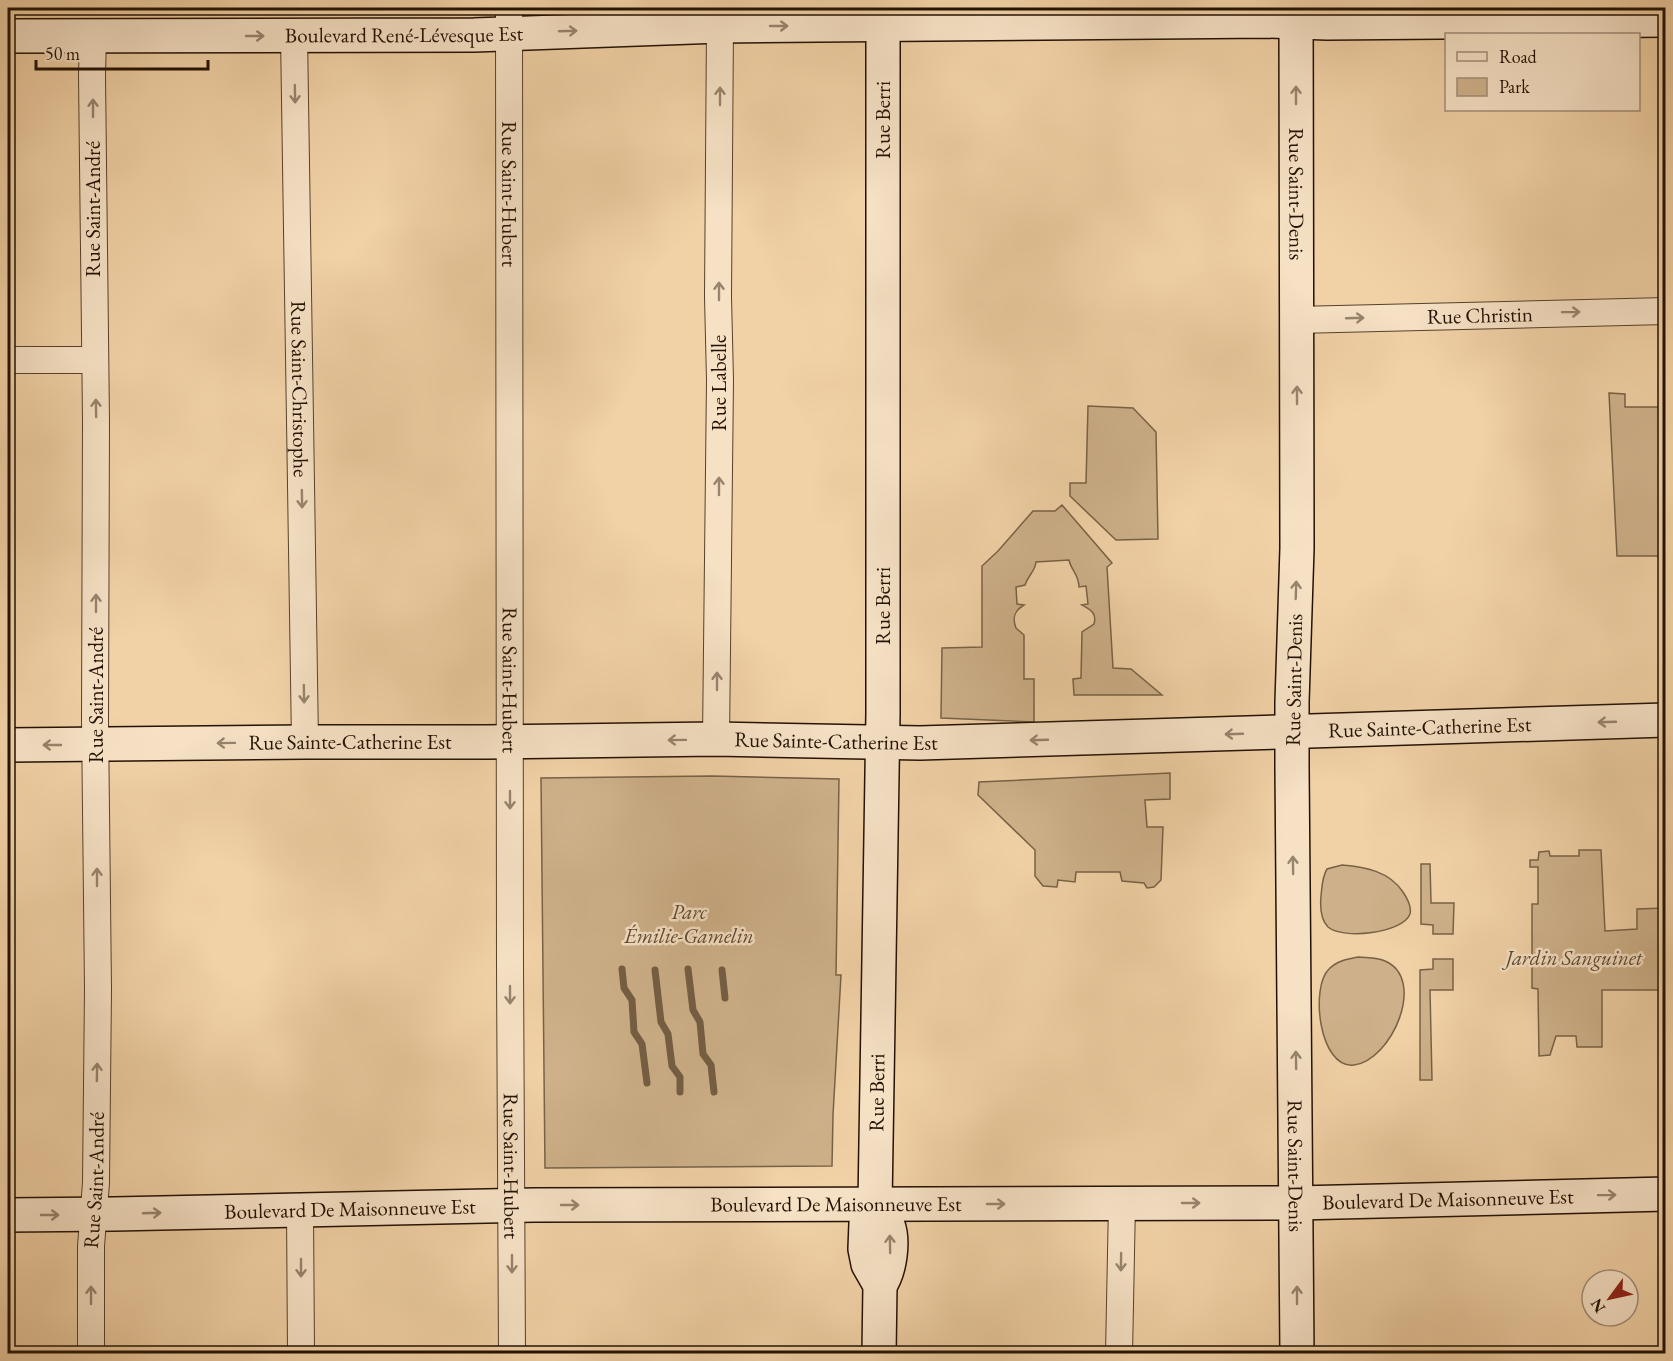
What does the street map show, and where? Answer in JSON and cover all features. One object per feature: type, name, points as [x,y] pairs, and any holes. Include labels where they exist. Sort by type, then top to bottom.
[{"type":"street","name":"Boulevard René-Lévesque Est","points":[[8,36],[294,36],[510,21],[720,26],[883,16],[1268,21],[1296,15],[1665,20]]},
{"type":"street","name":"Rue Saint-Denis","points":[[1296,15],[1297,548],[1292,732],[1297,1353]]},
{"type":"street","name":"Rue Berri","points":[[879,1353],[880,1285],[889,1267],[890,1235],[888,1224],[875,1204],[882,743],[883,16]]},
{"type":"street","name":"Rue Saint-Hubert","points":[[510,21],[512,1353]]},
{"type":"street","name":"Rue Labelle","points":[[716,739],[720,380],[718,285],[720,26]]},
{"type":"street","name":"Rue Saint-André","points":[[91,1353],[91,1246],[96,1183],[98,989],[93,36]]},
{"type":"street","name":"Rue Saint-Christophe","points":[[294,36],[305,742]]},
{"type":"street","name":"Rue Christin","points":[[1296,320],[1665,311]]},
{"type":"street","points":[[8,360],[95,360]]},
{"type":"street","name":"Rue Sainte-Catherine Est","points":[[8,745],[716,739],[882,743],[1665,720]]},
{"type":"street","name":"Boulevard De Maisonneuve Est","points":[[8,1215],[511,1205],[1297,1203],[1665,1194]]},
{"type":"street","points":[[1119,1353],[1122,1203]]},
{"type":"street","points":[[300,1210],[301,1353]]},
{"type":"green space","points":[[1609,393],[1625,394],[1625,407],[1665,407],[1665,556],[1617,556]]},
{"type":"green space","points":[[1088,406],[1133,408],[1156,432],[1158,539],[1116,540],[1070,496],[1070,483],[1086,483]]},
{"type":"green space","points":[[1062,505],[1112,563],[1107,567],[1113,668],[1131,669],[1162,695],[1074,695],[1073,679],[1081,678],[1082,632],[1094,624],[1095,617],[1082,605],[1088,604],[1086,586],[1079,587],[1078,579],[1069,560],[1036,562],[1025,585],[1016,587],[1017,604],[1024,605],[1016,612],[1014,618],[1016,628],[1024,635],[1024,679],[1034,679],[1034,722],[941,718],[942,648],[982,647],[982,566],[1033,511],[1055,511]]},
{"type":"green space","points":[[1170,773],[1170,799],[1145,800],[1147,827],[1163,827],[1161,880],[1154,887],[1147,888],[1144,883],[1122,881],[1120,872],[1076,872],[1075,882],[1058,880],[1057,887],[1043,886],[1035,876],[1035,850],[978,795],[979,782]]},
{"type":"green space","name":"Parc Émilie-Gamelin","points":[[712,776],[839,779],[836,975],[841,975],[832,1166],[545,1168],[541,778]]},
{"type":"green space","name":"Jardin Sanguinet","points":[[1579,850],[1601,850],[1605,931],[1637,929],[1637,909],[1665,908],[1665,990],[1602,990],[1602,1047],[1577,1047],[1576,1036],[1556,1036],[1550,1055],[1539,1056],[1538,989],[1532,988],[1532,904],[1538,904],[1538,867],[1530,867],[1530,860],[1538,860],[1539,852],[1549,851],[1550,856],[1579,856]]},
{"type":"green space","points":[[1421,864],[1430,864],[1431,903],[1454,903],[1453,934],[1433,934],[1433,925],[1421,924]]},
{"type":"green space","points":[[1342,865],[1376,871],[1391,879],[1405,894],[1410,905],[1410,914],[1405,921],[1372,933],[1346,933],[1328,927],[1323,920],[1321,909],[1323,879],[1327,869]]},
{"type":"green space","points":[[1358,957],[1385,961],[1397,970],[1403,984],[1404,1000],[1400,1018],[1392,1035],[1368,1060],[1354,1065],[1342,1063],[1333,1054],[1321,1025],[1319,1008],[1323,978],[1329,969],[1339,962]]},
{"type":"green space","points":[[1433,959],[1453,959],[1453,990],[1430,990],[1432,1080],[1420,1080],[1420,970],[1433,969]]},
{"type":"waterway","points":[[622,969],[624,988],[632,1000],[634,1032],[642,1044],[647,1083]]},
{"type":"waterway","points":[[688,969],[693,1010],[700,1022],[703,1054],[711,1065],[714,1092]]},
{"type":"waterway","points":[[655,970],[661,1022],[668,1034],[672,1066],[680,1077],[680,1092]]},
{"type":"waterway","points":[[722,970],[725,998]]}]
